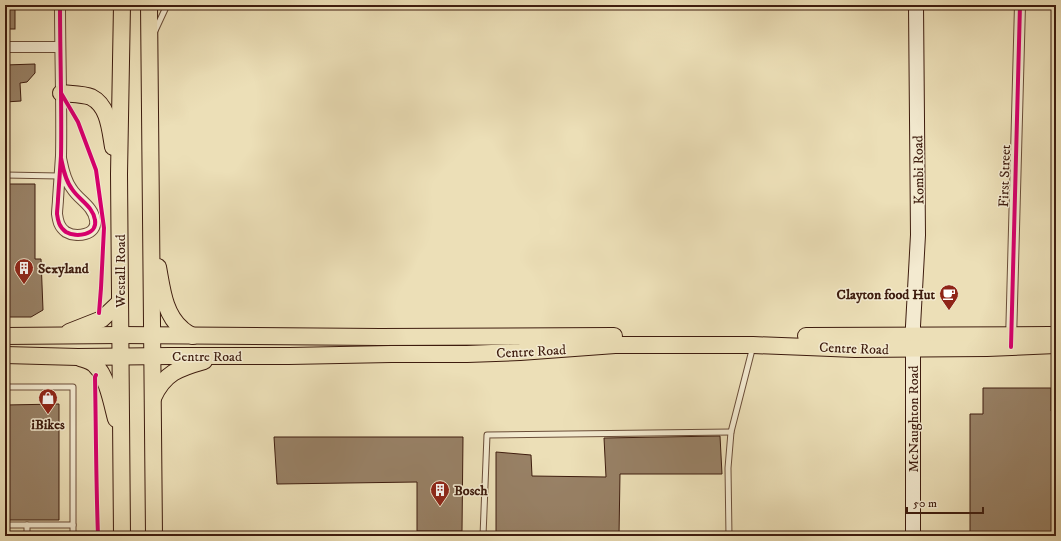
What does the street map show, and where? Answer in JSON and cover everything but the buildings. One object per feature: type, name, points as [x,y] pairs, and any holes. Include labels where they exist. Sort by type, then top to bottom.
[{"type":"main road","name":"Westall Road","points":[[122,5],[119,174],[122,536]]},
{"type":"main road","points":[[149,5],[154,536]]},
{"type":"main road","name":"Kombi Road","points":[[914,343],[918,235],[916,5]]},
{"type":"main road","points":[[61,93],[91,97],[100,103],[107,116],[119,174]]},
{"type":"main road","points":[[151,238],[169,312],[176,324],[192,336]]},
{"type":"main road","points":[[58,336],[102,319],[120,302]]},
{"type":"main road","name":"Centre Road","points":[[5,336],[120,335],[914,343],[1011,341],[1056,345]]},
{"type":"main road","name":"Centre Road","points":[[1011,341],[1056,335]]},
{"type":"main road","name":"Centre Road","points":[[5,355],[78,357],[223,356],[520,352],[615,346],[753,345],[855,349],[914,343]]},
{"type":"main road","name":"McNaughton Road","points":[[913,536],[914,343]]},
{"type":"main road","points":[[153,398],[160,384],[174,372],[182,368],[223,356]]},
{"type":"main road","points":[[78,357],[89,361],[96,366],[100,372],[109,392],[122,444]]},
{"type":"street","points":[[60,5],[61,158]]},
{"type":"street","name":"First Street","points":[[1011,341],[1020,5]]},
{"type":"street","points":[[5,47],[60,47]]},
{"type":"street","name":"Westall Road","points":[[61,158],[71,188],[77,196],[89,206],[94,214],[95,224],[93,229],[89,232],[78,235],[71,234],[61,228],[58,222],[57,212],[61,158]]},
{"type":"lane","points":[[149,44],[167,5]]},
{"type":"lane","points":[[5,175],[59,176]]},
{"type":"lane","points":[[730,536],[728,468],[731,432],[753,345]]},
{"type":"lane","points":[[5,387],[72,387],[73,536]]},
{"type":"lane","points":[[483,536],[487,435],[731,432]]},
{"type":"lane","points":[[5,525],[73,525]]},
{"type":"lane","points":[[27,525],[27,536]]},
{"type":"cycle path","points":[[60,5],[61,156],[57,214],[60,226],[66,232],[75,235],[85,234],[90,232],[95,225],[94,215],[89,207],[75,193],[68,182],[61,158]]},
{"type":"cycle path","points":[[1011,347],[1020,5]]},
{"type":"cycle path","points":[[61,93],[78,122],[96,170],[104,228],[99,313]]},
{"type":"cycle path","points":[[96,375],[96,476],[98,536]]},
{"type":"place","name":"Sexyland","points":[[24,285]]},
{"type":"place","name":"Clayton food Hut","points":[[949,311]]},
{"type":"place","name":"iBikes","points":[[48,415]]},
{"type":"place","name":"Bosch","points":[[440,507]]}]
